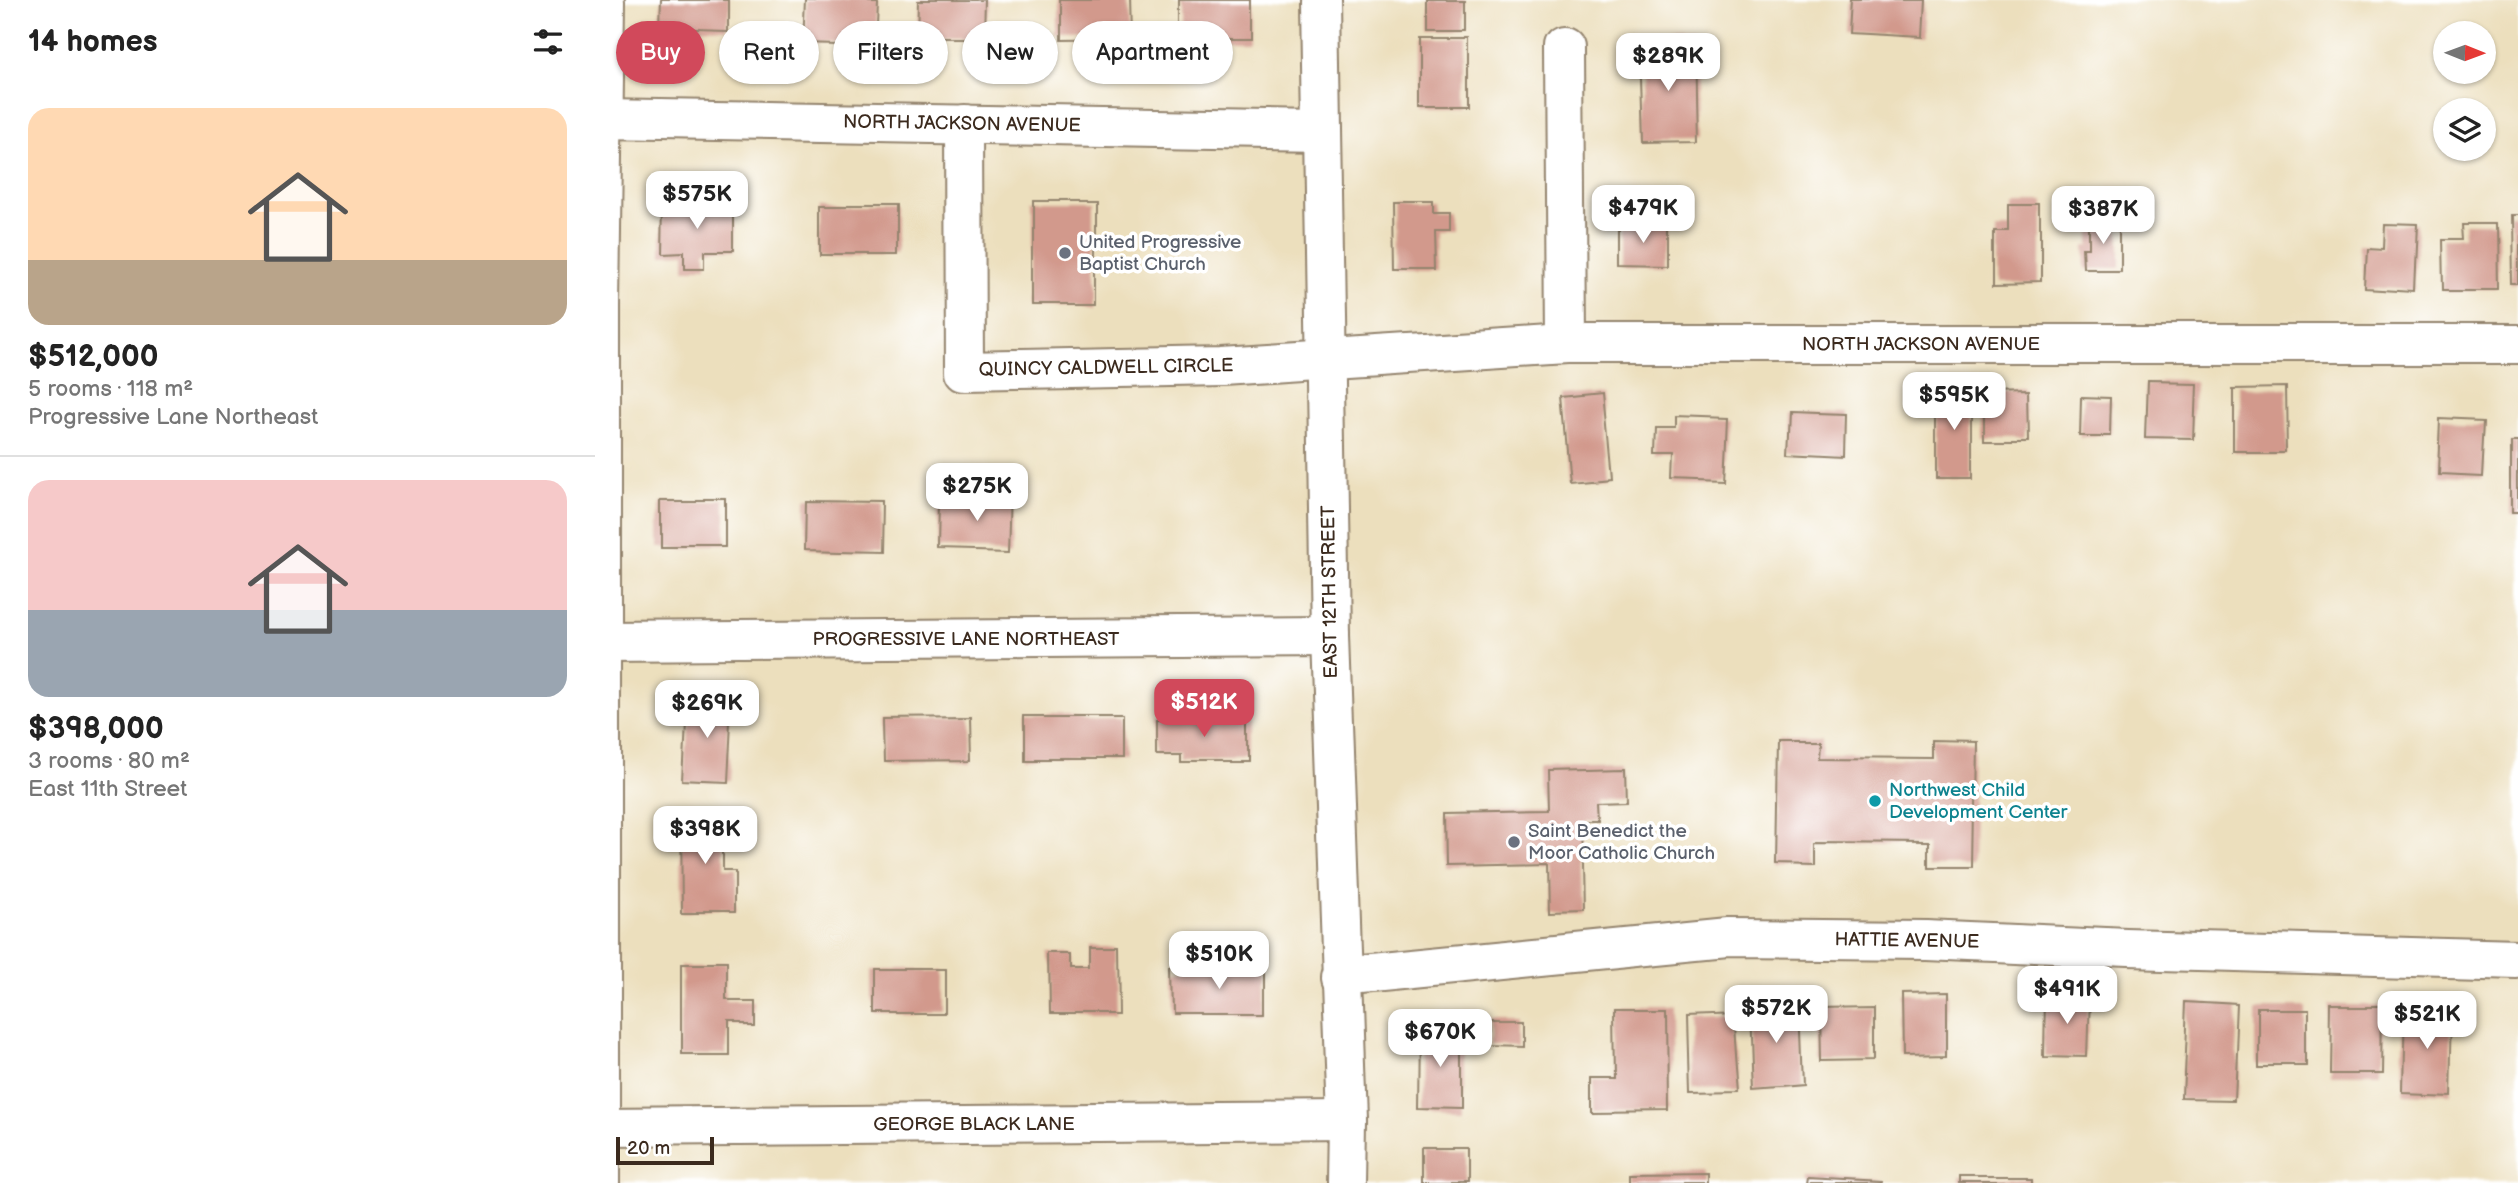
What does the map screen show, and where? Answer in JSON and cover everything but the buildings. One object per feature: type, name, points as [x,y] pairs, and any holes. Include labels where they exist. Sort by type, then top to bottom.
[{"type":"street","points":[[601,1183],[603,641],[598,308],[605,0]]},
{"type":"street","name":"EAST 12TH STREET","points":[[1320,0],[1330,636],[1347,1121],[1346,1183]]},
{"type":"street","points":[[1564,47],[1566,344]]},
{"type":"street","name":"NORTH JACKSON AVENUE","points":[[604,118],[1321,131]]},
{"type":"street","name":"QUINCY CALDWELL CIRCLE","points":[[964,124],[965,371],[1221,366],[1325,359]]},
{"type":"street","name":"NORTH JACKSON AVENUE","points":[[1325,359],[1566,344],[2518,344]]},
{"type":"street","name":"PROGRESSIVE LANE NORTHEAST","points":[[603,641],[1330,636]]},
{"type":"street","name":"HATTIE AVENUE","points":[[1341,976],[1728,938],[1926,940],[2518,960]]},
{"type":"street","name":"GEORGE BLACK LANE","points":[[601,1127],[1347,1121]]},
{"type":"place","name":"United Progressive Baptist Church","points":[[1065,253]]},
{"type":"place","name":"Northwest Child Development Center","points":[[1875,801]]},
{"type":"place","name":"Saint Benedict the Moor Catholic Church","points":[[1514,842]]}]
